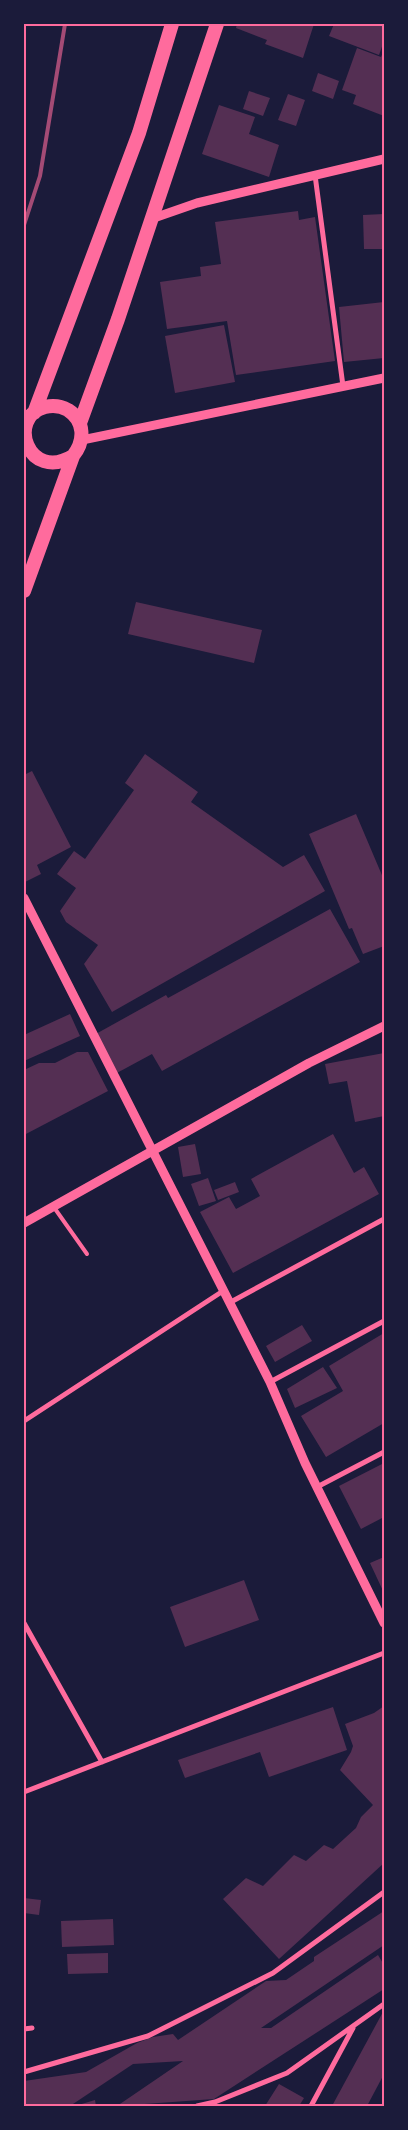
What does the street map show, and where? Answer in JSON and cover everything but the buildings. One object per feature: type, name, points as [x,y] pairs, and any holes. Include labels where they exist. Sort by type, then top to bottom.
[{"type":"highway","points":[[73,456],[64,462],[53,463],[42,461],[25,452],[25,428],[34,413],[135,142],[172,24]]},
{"type":"highway","points":[[24,590],[73,456],[82,440],[80,423],[118,319],[217,24]]},
{"type":"highway","points":[[34,413],[43,408],[59,407],[74,414],[80,423]]},
{"type":"street","points":[[150,219],[197,203],[384,159]]},
{"type":"street","points":[[315,175],[343,386]]},
{"type":"street","points":[[82,440],[384,378]]},
{"type":"street","points":[[24,898],[228,1303],[270,1382],[317,1487],[383,1616]]},
{"type":"street","points":[[24,1223],[309,1063],[384,1026]]},
{"type":"street","points":[[228,1303],[384,1219]]},
{"type":"street","points":[[24,1421],[223,1291]]},
{"type":"street","points":[[270,1382],[384,1321]]},
{"type":"street","points":[[317,1487],[384,1452]]},
{"type":"street","points":[[24,1623],[102,1762]]},
{"type":"street","points":[[24,1792],[384,1653]]},
{"type":"street","points":[[24,2072],[148,2036],[273,1973],[384,1892]]},
{"type":"street","points":[[197,2106],[215,2102],[287,2073],[384,2004]]},
{"type":"street","points":[[311,2106],[354,2026]]},
{"type":"street","points":[[24,2029],[32,2028]]},
{"type":"lane","points":[[54,1206],[87,1254]]},
{"type":"railway","points":[[24,225],[40,176],[65,24]]}]
